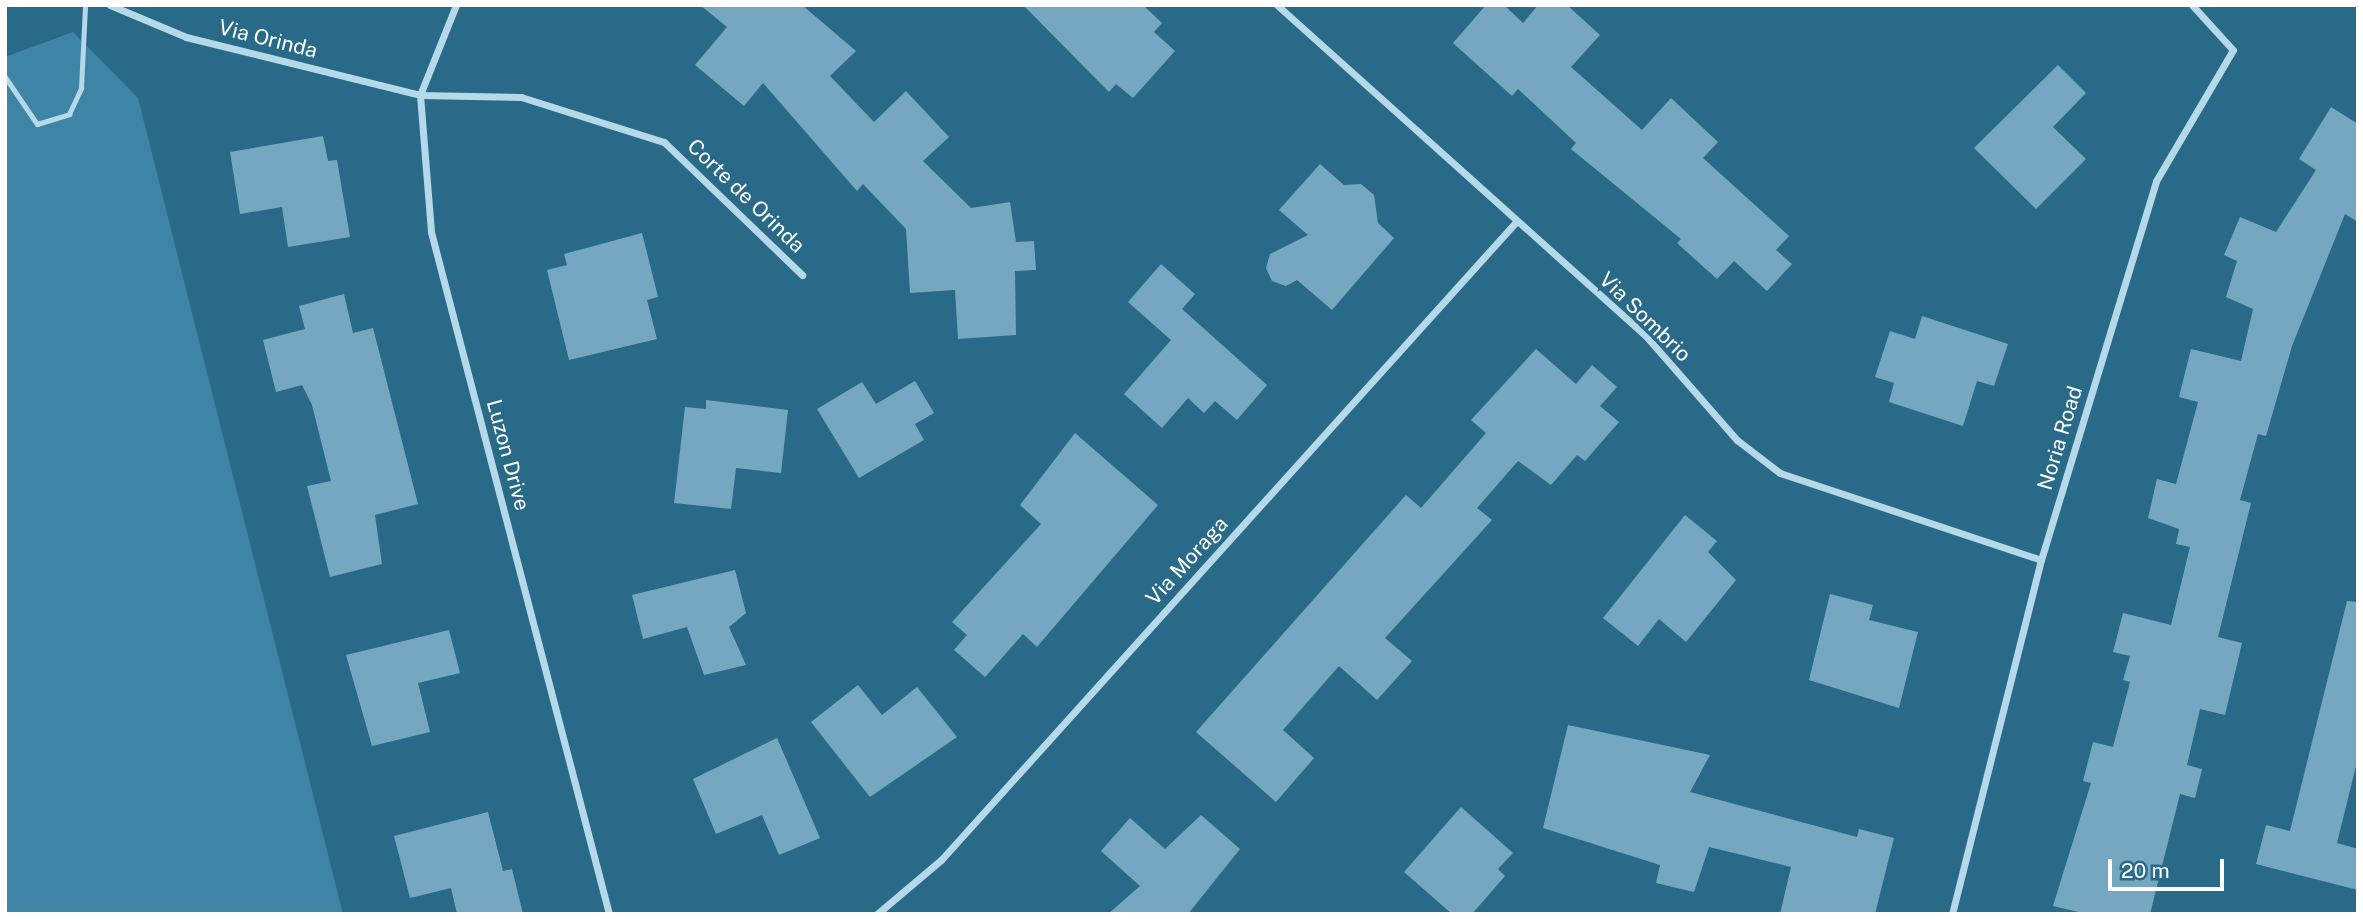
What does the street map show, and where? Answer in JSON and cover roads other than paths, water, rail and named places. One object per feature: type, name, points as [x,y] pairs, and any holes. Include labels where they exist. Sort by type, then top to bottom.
[{"type":"street","name":"Via Orinda","points":[[110,5],[186,37],[420,95]]},
{"type":"street","name":"Luzon Drive","points":[[456,5],[420,95],[431,232],[609,914]]},
{"type":"street","name":"Via Sombrio","points":[[1277,5],[1515,223],[1645,335],[1737,440],[1780,472],[2041,560]]},
{"type":"street","name":"Noria Road","points":[[1952,914],[2041,560],[2156,181],[2233,50],[2192,5]]},
{"type":"street","name":"Corte de Orinda","points":[[420,95],[521,97],[664,142],[802,275]]},
{"type":"street","name":"Via Moraga","points":[[877,914],[941,860],[1515,223]]},
{"type":"lane","points":[[5,77],[37,124],[69,114],[81,88],[85,5]]}]
